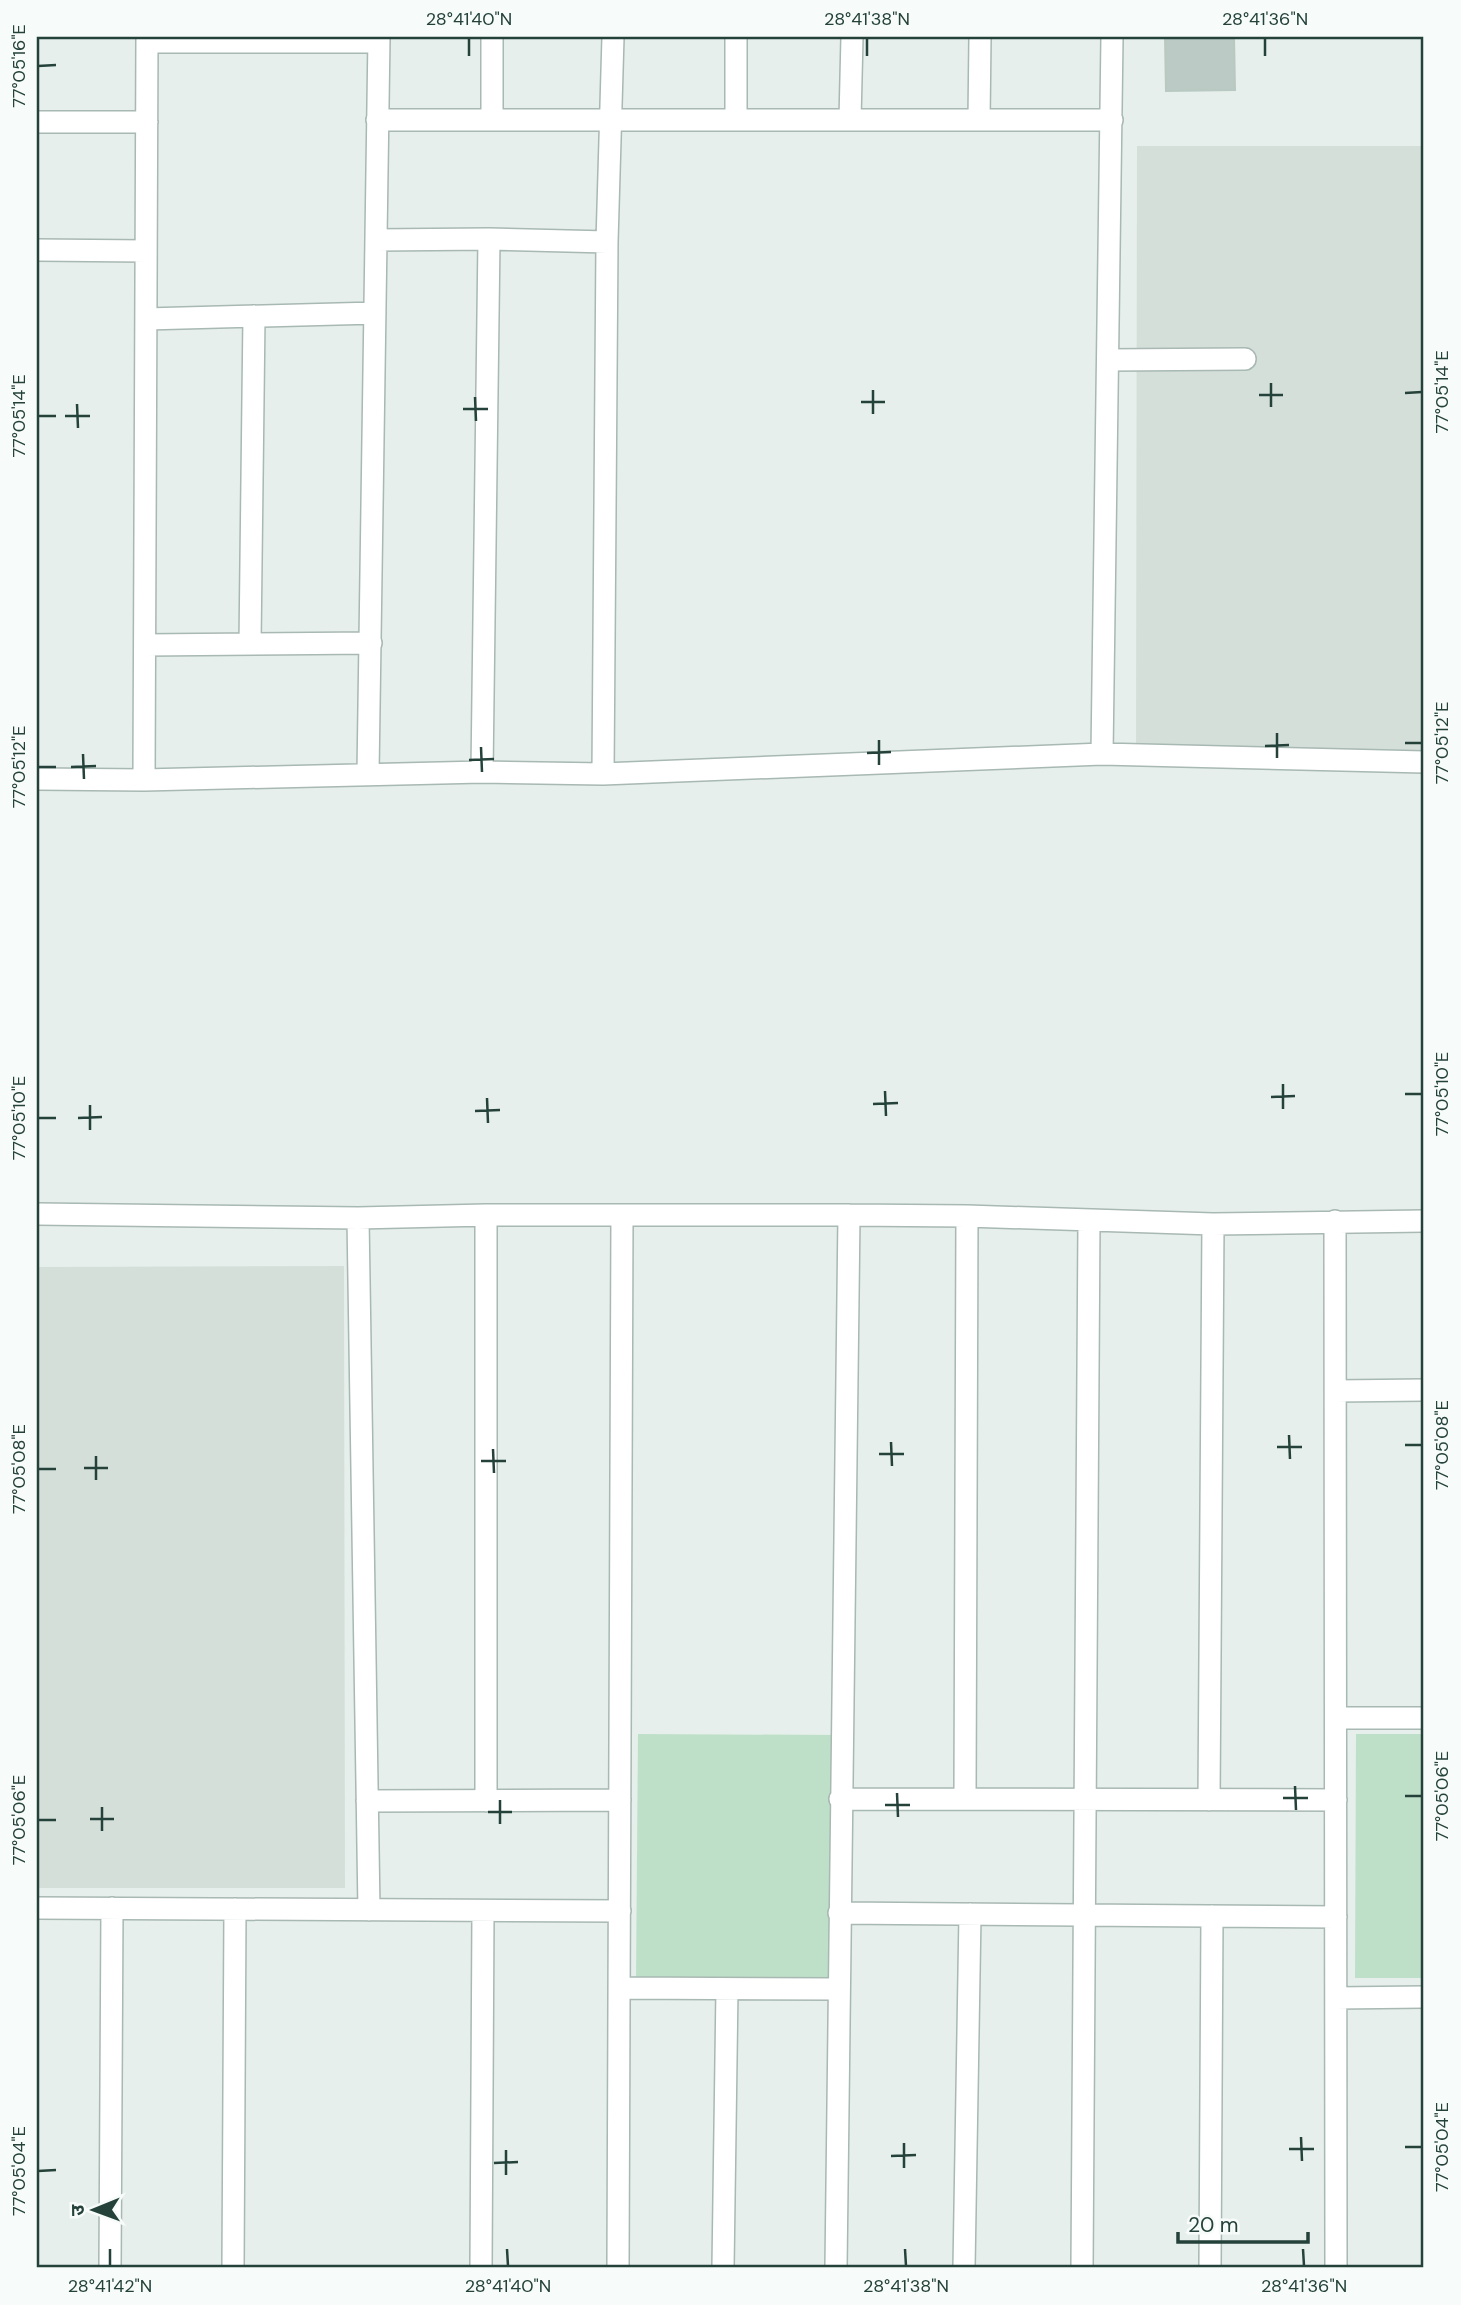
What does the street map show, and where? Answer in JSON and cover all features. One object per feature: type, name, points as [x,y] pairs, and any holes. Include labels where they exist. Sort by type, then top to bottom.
[{"type":"street","points":[[492,37],[492,120]]},
{"type":"street","points":[[603,774],[607,242],[613,37]]},
{"type":"street","points":[[736,37],[736,120]]},
{"type":"street","points":[[850,120],[852,37]]},
{"type":"street","points":[[979,120],[980,37]]},
{"type":"street","points":[[1102,754],[1112,37]]},
{"type":"street","points":[[144,780],[147,39],[379,39],[368,774]]},
{"type":"street","points":[[377,120],[1112,120]]},
{"type":"street","points":[[37,122],[147,122]]},
{"type":"street","points":[[482,772],[489,239]]},
{"type":"street","points":[[376,240],[607,242]]},
{"type":"street","points":[[37,250],[146,250]]},
{"type":"street","points":[[146,319],[375,313]]},
{"type":"street","points":[[250,644],[254,316]]},
{"type":"street","points":[[1108,360],[1245,359]]},
{"type":"street","points":[[145,645],[371,643]]},
{"type":"street","points":[[37,779],[144,780],[482,772],[603,774],[1102,754],[1424,762]]},
{"type":"street","points":[[37,1214],[358,1217],[967,1216],[1213,1224],[1424,1221]]},
{"type":"street","points":[[486,1215],[486,1801]]},
{"type":"street","points":[[836,2268],[849,1215]]},
{"type":"street","points":[[618,2268],[622,1216]]},
{"type":"street","points":[[965,1799],[967,1216]]},
{"type":"street","points":[[358,1217],[369,1910]]},
{"type":"street","points":[[1082,2268],[1089,1221]]},
{"type":"street","points":[[1335,1221],[1336,2268]]},
{"type":"street","points":[[1209,1800],[1213,1224]]},
{"type":"street","points":[[1336,1391],[1424,1391]]},
{"type":"street","points":[[1336,1718],[1424,1718]]},
{"type":"street","points":[[840,1799],[1336,1800]]},
{"type":"street","points":[[368,1801],[620,1800]]},
{"type":"street","points":[[37,1908],[620,1912]]},
{"type":"street","points":[[110,2268],[112,1908]]},
{"type":"street","points":[[233,2268],[235,1909]]},
{"type":"street","points":[[481,2268],[482,1911]]},
{"type":"street","points":[[839,1913],[1336,1917]]},
{"type":"street","points":[[964,2268],[970,1914]]},
{"type":"street","points":[[1210,2268],[1212,1916]]},
{"type":"street","points":[[619,1988],[838,1989]]},
{"type":"street","points":[[723,2268],[727,1989]]},
{"type":"street","points":[[1336,1998],[1424,1997]]},
{"type":"shaded area","points":[[1137,146],[1424,146],[1424,759],[1136,759]]},
{"type":"shaded area","points":[[344,1266],[345,1888],[37,1888],[37,1267]]},
{"type":"green space","points":[[638,1734],[837,1735],[835,1979],[636,1977]]},
{"type":"green space","points":[[1356,1734],[1424,1734],[1424,1978],[1355,1978]]},
{"type":"building","points":[[1165,37],[1234,37],[1235,90],[1166,91]]}]
